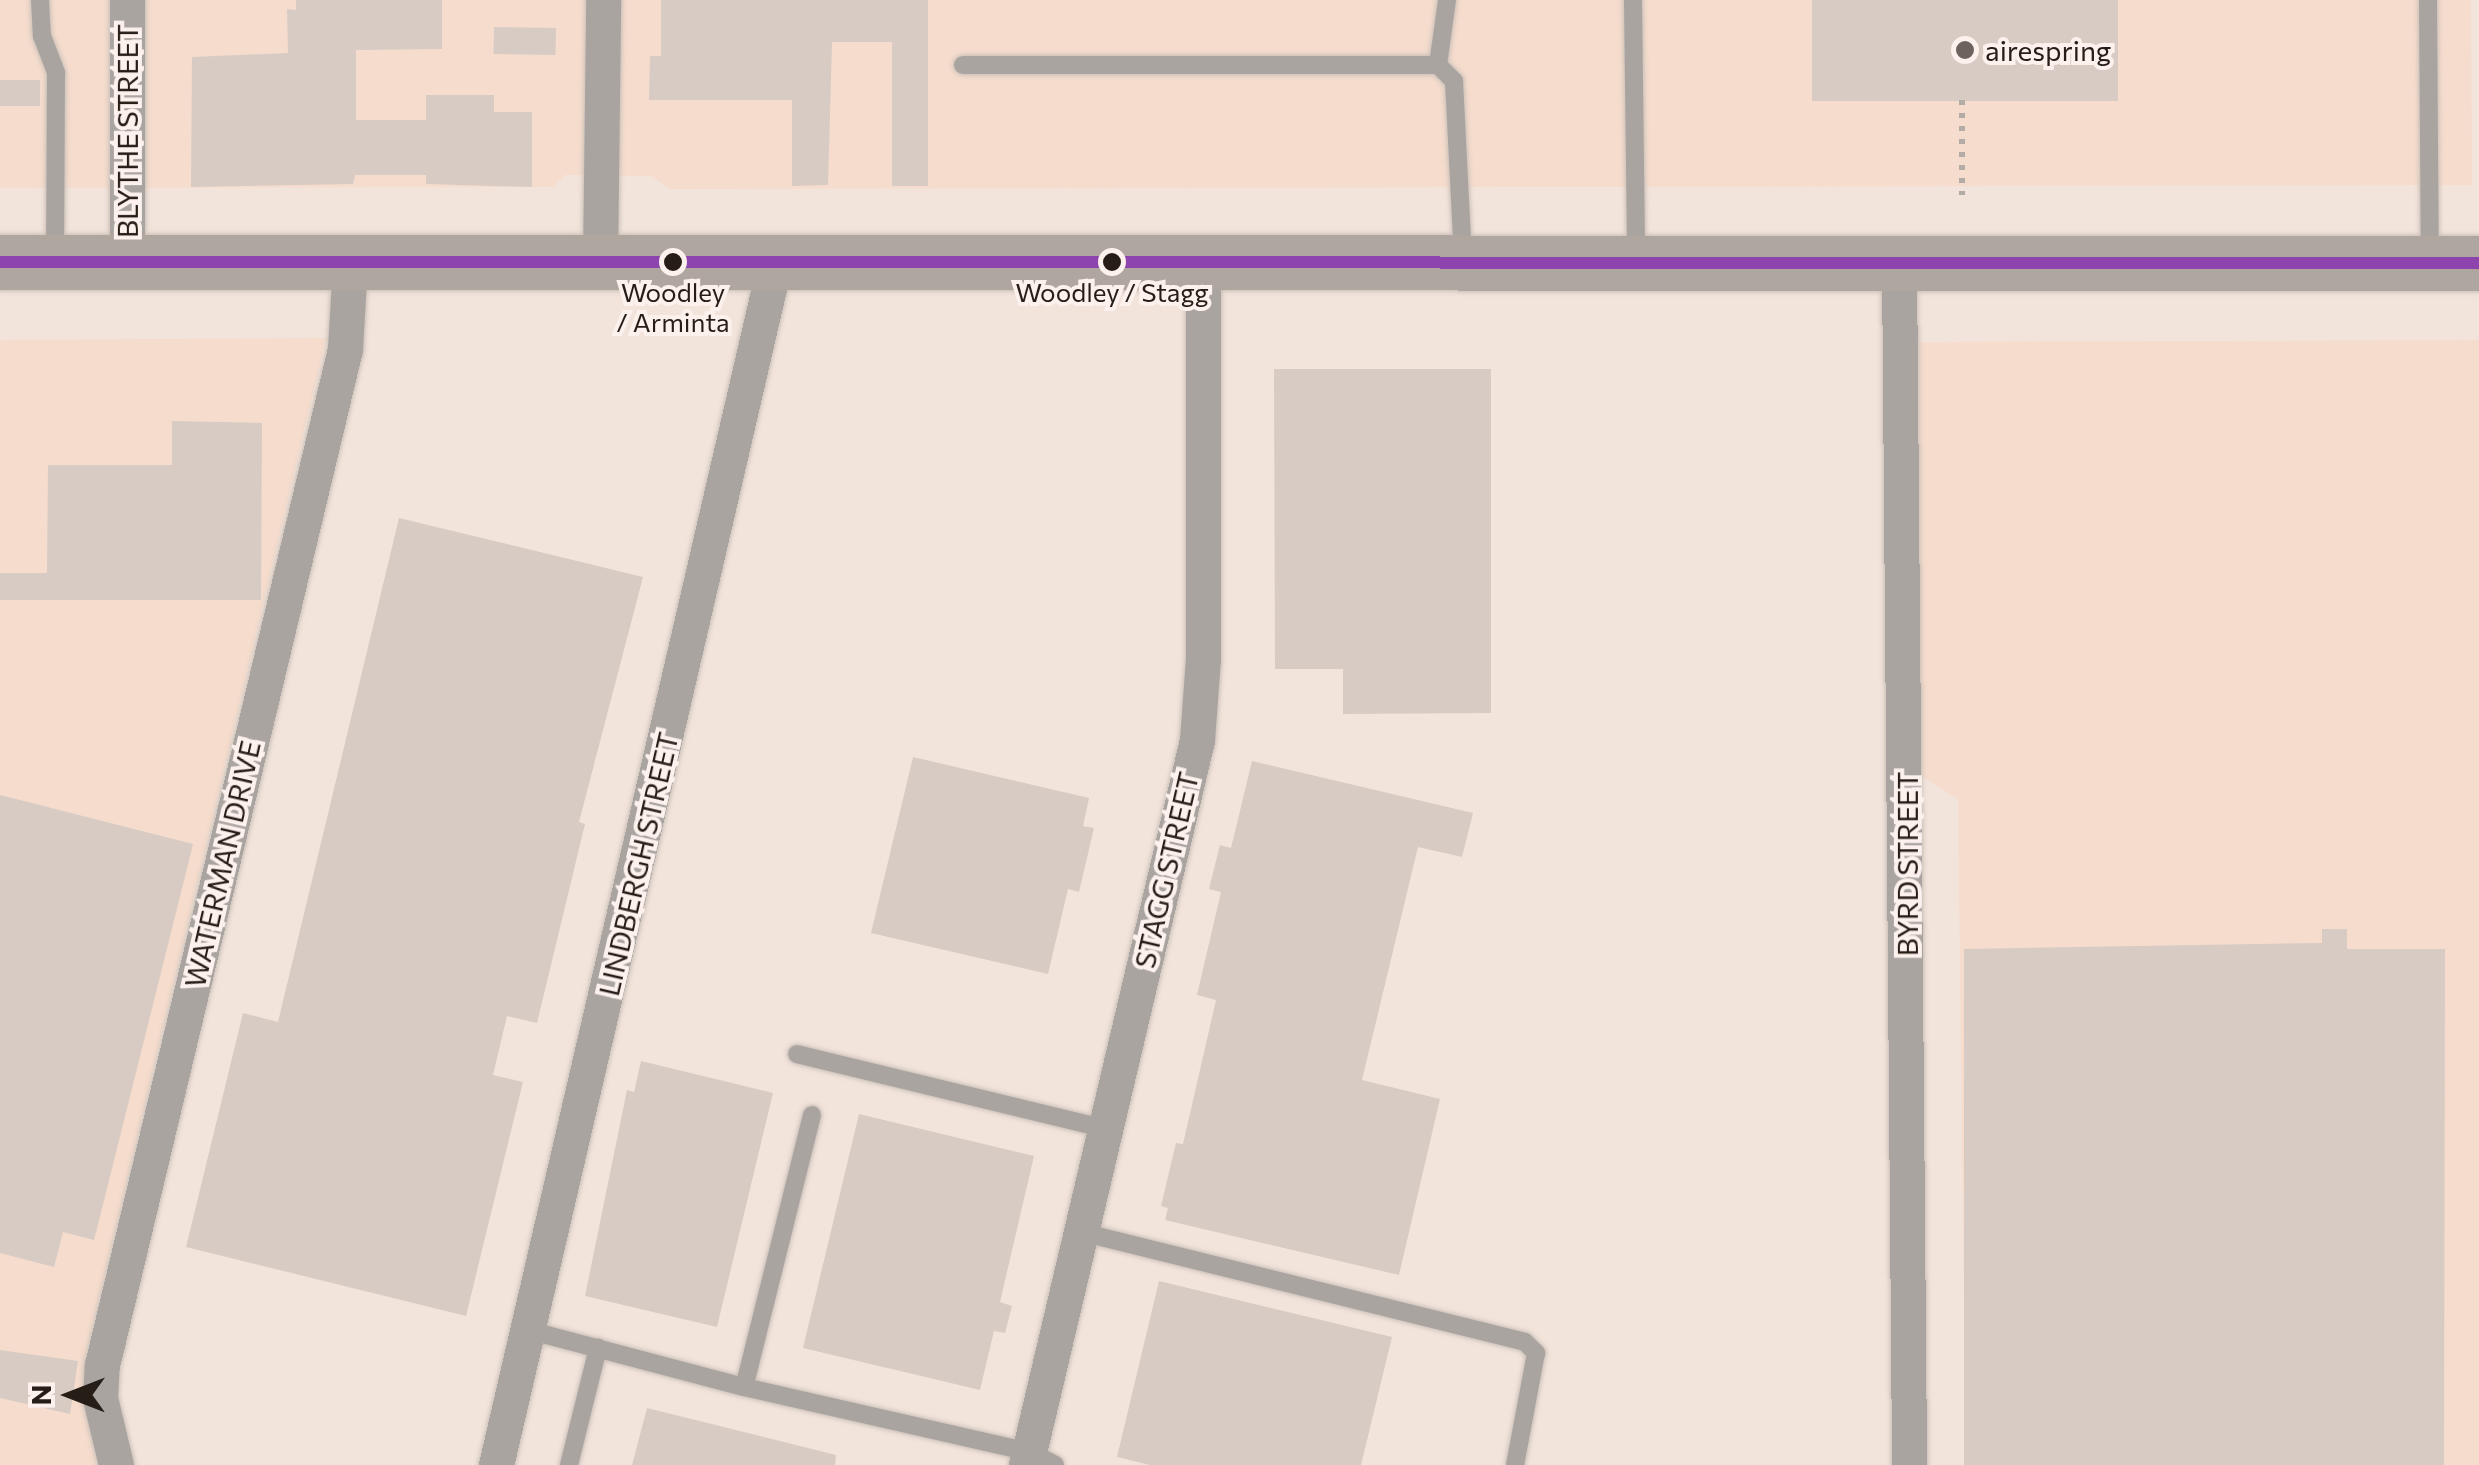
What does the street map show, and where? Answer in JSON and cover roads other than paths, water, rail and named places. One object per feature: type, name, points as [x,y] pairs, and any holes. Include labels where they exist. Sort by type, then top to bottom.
[{"type":"main road","points":[[0,262],[2455,262]]},
{"type":"street","name":"BLYTHE STREET","points":[[126,0],[127,262]]},
{"type":"street","points":[[600,263],[603,0]]},
{"type":"street","name":"WATERMAN DRIVE","points":[[116,1465],[100,1398],[102,1364],[345,349],[350,262]]},
{"type":"street","name":"LINDBERGH STREET","points":[[496,1465],[775,262]]},
{"type":"street","name":"BYRD STREET","points":[[1899,262],[1909,1465]]},
{"type":"street","name":"STAGG STREET","points":[[1037,1461],[1081,1232],[1202,700],[1203,263]]},
{"type":"lane","points":[[40,0],[42,36],[56,73],[54,262]]},
{"type":"lane","points":[[1438,65],[1447,0]]},
{"type":"lane","points":[[1633,0],[1636,262]]},
{"type":"lane","points":[[2428,0],[2455,262]]},
{"type":"lane","points":[[963,65],[1438,65],[1454,81],[1463,262]]},
{"type":"lane","points":[[797,1054],[1106,1128]]},
{"type":"lane","points":[[744,1387],[812,1115]]},
{"type":"lane","points":[[1081,1232],[1526,1342],[1536,1353],[1515,1465]]},
{"type":"lane","points":[[528,1330],[1037,1461]]},
{"type":"lane","points":[[569,1465],[598,1348]]},
{"type":"place","name":"airespring","points":[[1965,50]]},
{"type":"place","name":"Woodley / Arminta","points":[[673,262]]},
{"type":"place","name":"Woodley / Stagg","points":[[1112,262]]}]
